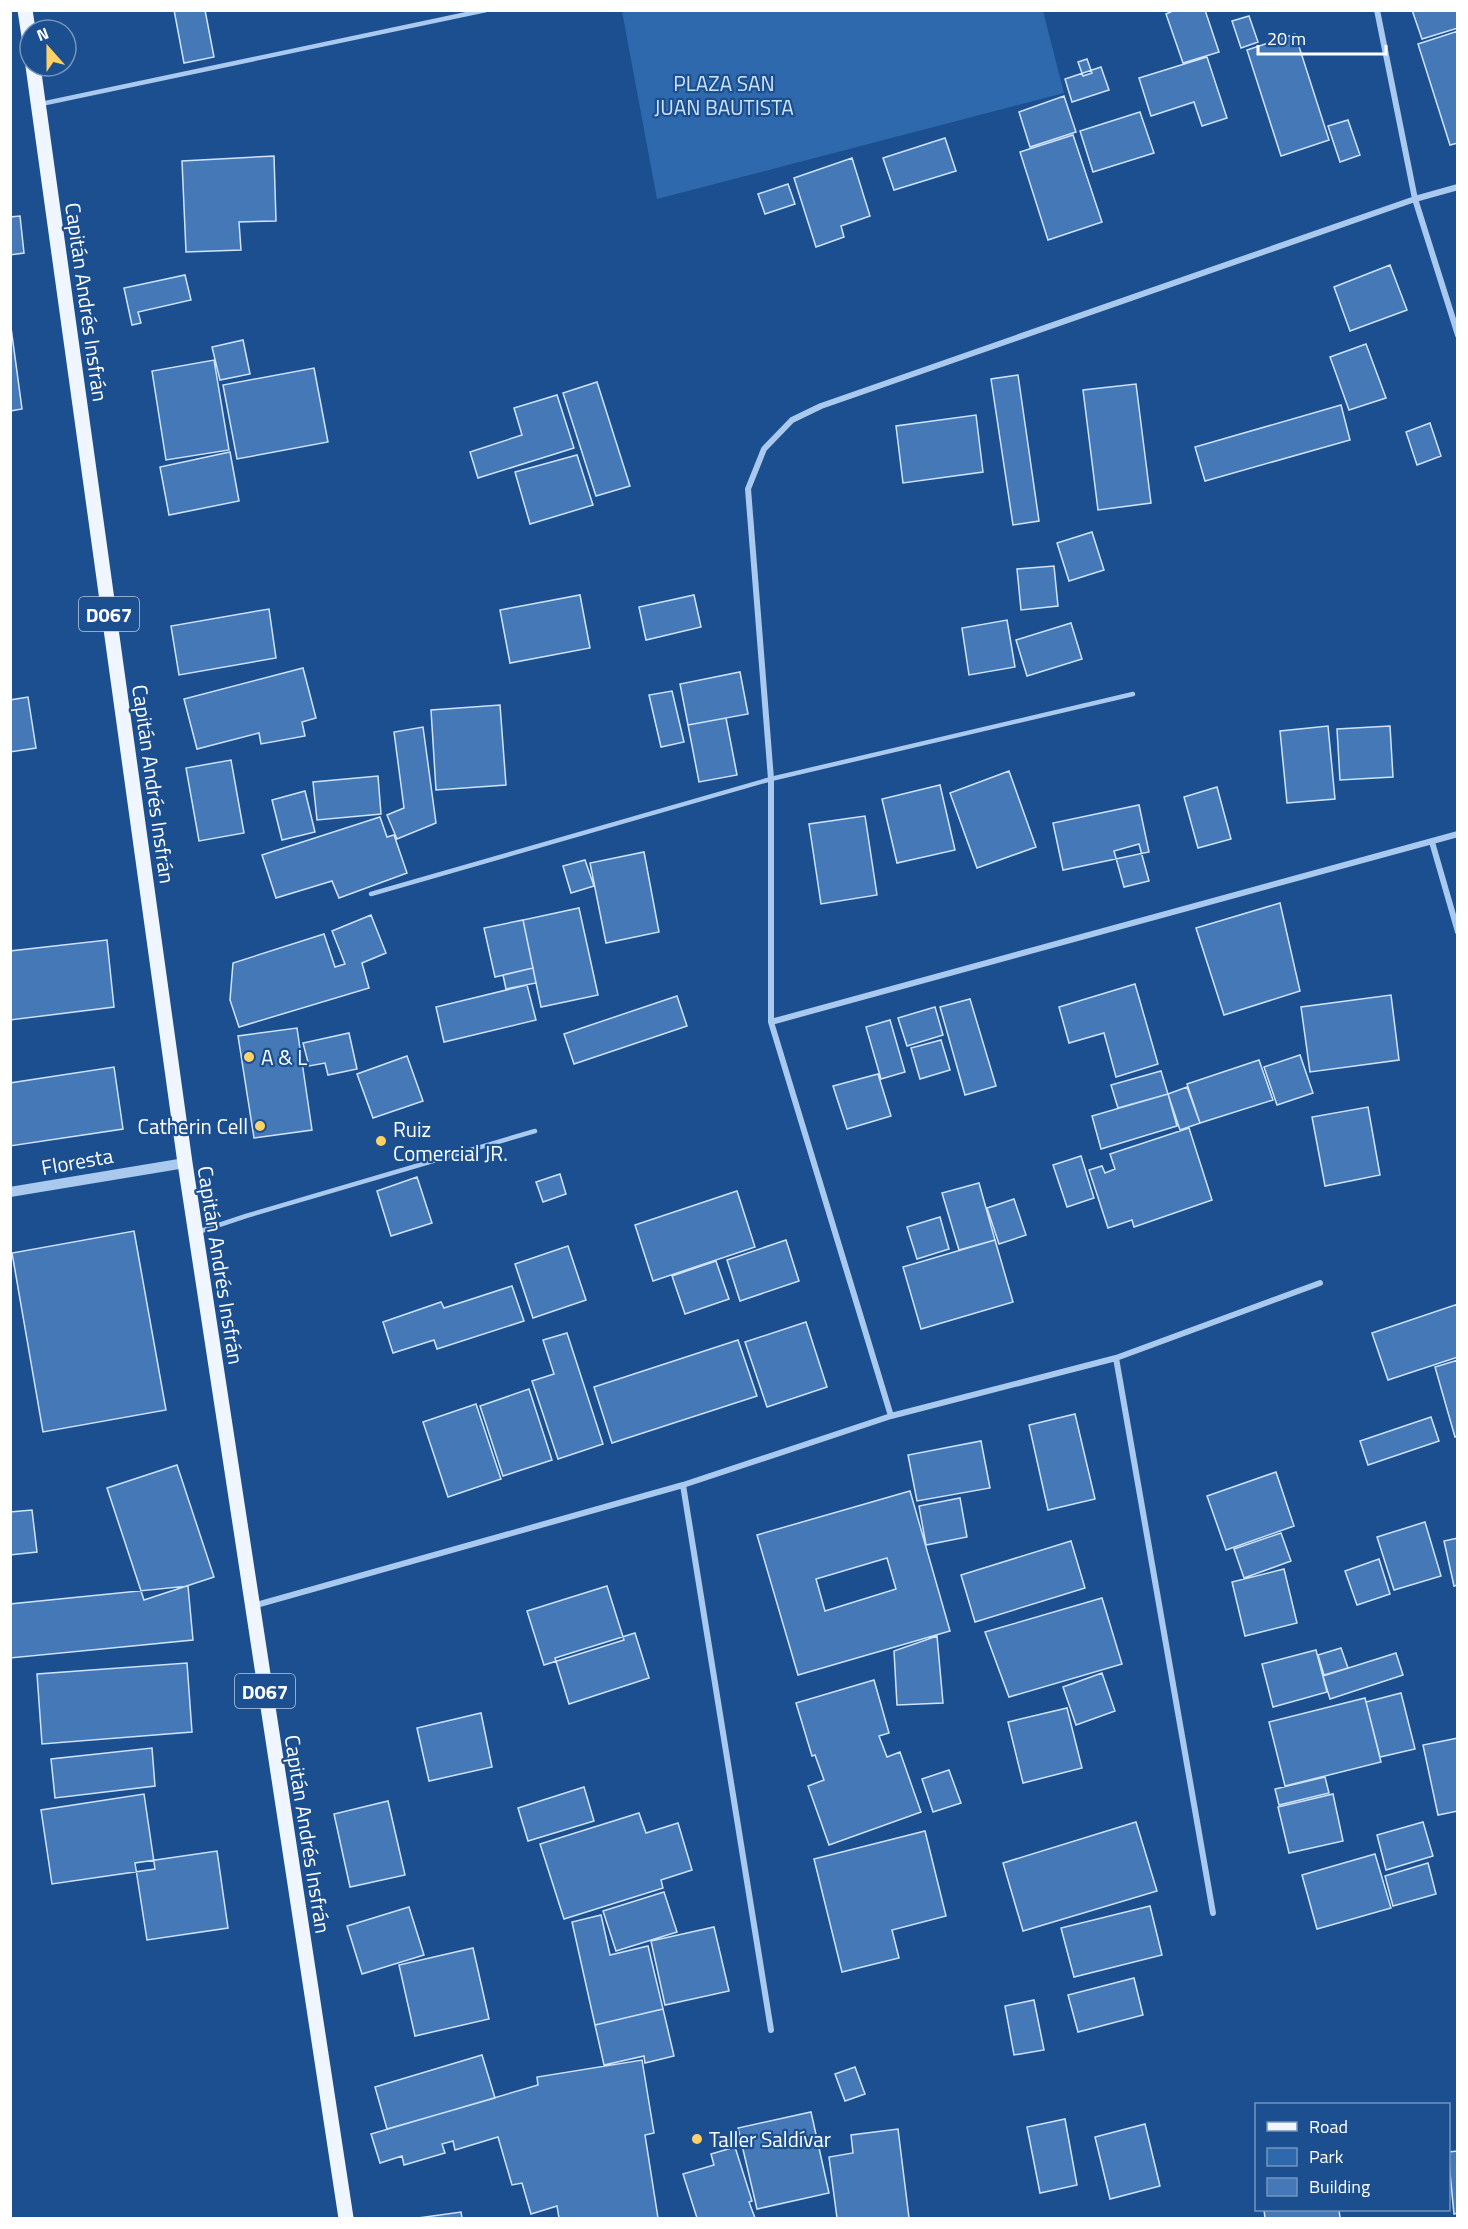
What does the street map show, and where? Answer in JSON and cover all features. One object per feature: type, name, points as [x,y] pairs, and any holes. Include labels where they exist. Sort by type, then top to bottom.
[{"type":"main road","name":"Capitán Andrés Insfrán","points":[[35,78],[195,1233],[346,2218]]},
{"type":"street","points":[[1377,10],[1415,199],[1458,335]]},
{"type":"street","points":[[891,1416],[771,1022],[771,779],[748,489],[764,449],[792,420],[821,406],[1415,199],[1458,187]]},
{"type":"street","points":[[771,1022],[1458,834]]},
{"type":"street","points":[[1432,842],[1458,932]]},
{"type":"street","name":"Floresta","points":[[10,1192],[185,1163]]},
{"type":"street","points":[[252,1606],[683,1485],[891,1416],[1116,1358],[1320,1283]]},
{"type":"street","points":[[1116,1358],[1213,1913]]},
{"type":"street","points":[[683,1485],[771,2030]]},
{"type":"lane","points":[[39,105],[486,10]]},
{"type":"lane","points":[[371,894],[771,779],[1133,694]]},
{"type":"lane","points":[[195,1233],[535,1131]]},
{"type":"green space","name":"PLAZA SAN JUAN BAUTISTA","points":[[622,11],[1043,11],[1064,93],[657,199]]},
{"type":"building","points":[[174,10],[205,10],[214,57],[184,63]]},
{"type":"building","points":[[1175,10],[1205,10],[1219,52],[1183,63],[1166,14]]},
{"type":"building","points":[[1412,10],[1458,10],[1458,28],[1422,39]]},
{"type":"building","points":[[1249,16],[1258,42],[1241,48],[1232,21]]},
{"type":"building","points":[[1458,31],[1458,143],[1450,145],[1418,44]]},
{"type":"building","points":[[1295,34],[1329,140],[1281,156],[1247,50]]},
{"type":"building","points":[[1207,57],[1227,118],[1202,126],[1194,102],[1151,116],[1139,78]]},
{"type":"building","points":[[1087,59],[1092,73],[1083,76],[1078,62]]},
{"type":"building","points":[[1101,67],[1109,90],[1072,102],[1065,79]]},
{"type":"building","points":[[1064,96],[1076,132],[1030,147],[1019,112]]},
{"type":"building","points":[[1140,112],[1154,153],[1093,172],[1080,131]]},
{"type":"building","points":[[1348,120],[1360,155],[1340,162],[1328,126]]},
{"type":"building","points":[[1073,135],[1102,222],[1048,240],[1020,152]]},
{"type":"building","points":[[945,138],[956,171],[894,190],[883,158]]},
{"type":"building","points":[[274,156],[276,221],[239,222],[241,250],[186,252],[182,161]]},
{"type":"building","points":[[852,158],[870,216],[841,226],[844,237],[816,247],[794,178]]},
{"type":"building","points":[[788,184],[795,204],[765,214],[758,194]]},
{"type":"building","points":[[20,216],[24,253],[10,255],[10,217]]},
{"type":"building","points":[[1390,265],[1407,310],[1350,331],[1334,287]]},
{"type":"building","points":[[185,275],[191,300],[138,312],[141,323],[132,325],[124,288]]},
{"type":"building","points":[[10,320],[22,409],[10,411]]},
{"type":"building","points":[[243,340],[250,374],[220,380],[212,347]]},
{"type":"building","points":[[1366,344],[1386,398],[1349,410],[1330,357]]},
{"type":"building","points":[[214,360],[229,450],[166,460],[152,371]]},
{"type":"building","points":[[314,368],[328,442],[237,459],[223,385]]},
{"type":"building","points":[[1018,375],[1039,521],[1013,525],[991,379]]},
{"type":"building","points":[[597,382],[630,486],[596,496],[563,393]]},
{"type":"building","points":[[1136,384],[1151,503],[1098,510],[1083,390]]},
{"type":"building","points":[[557,395],[574,448],[478,478],[470,452],[522,435],[514,408]]},
{"type":"building","points":[[1341,405],[1350,440],[1205,481],[1195,447]]},
{"type":"building","points":[[976,415],[983,472],[903,483],[896,426]]},
{"type":"building","points":[[1430,423],[1441,456],[1417,465],[1406,432]]},
{"type":"building","points":[[230,452],[239,501],[169,515],[160,467]]},
{"type":"building","points":[[577,455],[593,505],[530,524],[515,472]]},
{"type":"building","points":[[1092,532],[1104,570],[1069,581],[1057,543]]},
{"type":"building","points":[[1054,566],[1058,606],[1021,610],[1017,569]]},
{"type":"building","points":[[580,595],[590,648],[510,663],[500,610]]},
{"type":"building","points":[[694,595],[701,627],[646,640],[639,607]]},
{"type":"building","points":[[269,609],[276,658],[179,675],[171,626]]},
{"type":"building","points":[[1007,620],[1015,667],[969,675],[962,628]]},
{"type":"building","points":[[1071,623],[1082,659],[1027,676],[1016,640]]},
{"type":"building","points":[[303,668],[316,718],[302,722],[305,736],[261,744],[259,733],[197,749],[184,699]]},
{"type":"building","points":[[740,672],[748,714],[688,725],[680,684]]},
{"type":"building","points":[[672,691],[684,742],[661,747],[649,695]]},
{"type":"building","points":[[28,697],[36,748],[10,752],[10,700]]},
{"type":"building","points":[[500,705],[506,785],[436,790],[431,710]]},
{"type":"building","points":[[726,718],[737,775],[699,782],[688,725]]},
{"type":"building","points":[[1328,726],[1335,799],[1287,803],[1280,731]]},
{"type":"building","points":[[1390,726],[1393,777],[1340,780],[1337,729]]},
{"type":"building","points":[[423,727],[436,823],[397,839],[387,815],[404,808],[394,732]]},
{"type":"building","points":[[231,760],[244,833],[199,841],[186,768]]},
{"type":"building","points":[[1009,771],[1036,847],[977,868],[950,793]]},
{"type":"building","points":[[378,776],[381,814],[317,820],[313,782]]},
{"type":"building","points":[[940,785],[955,850],[897,863],[882,799]]},
{"type":"building","points":[[1217,787],[1231,839],[1198,848],[1184,797]]},
{"type":"building","points":[[305,791],[315,832],[282,840],[272,800]]},
{"type":"building","points":[[1139,805],[1149,852],[1063,870],[1053,823]]},
{"type":"building","points":[[865,816],[877,895],[821,904],[809,824]]},
{"type":"building","points":[[380,817],[387,837],[394,835],[407,873],[339,898],[332,881],[276,898],[262,855]]},
{"type":"building","points":[[1139,844],[1149,881],[1124,887],[1114,851]]},
{"type":"building","points":[[644,852],[659,932],[606,943],[590,863]]},
{"type":"building","points":[[585,860],[594,886],[571,893],[563,866]]},
{"type":"building","points":[[1280,903],[1300,991],[1224,1015],[1196,928]]},
{"type":"building","points":[[579,908],[598,995],[541,1007],[523,920]]},
{"type":"building","points":[[371,915],[386,953],[362,963],[369,988],[239,1027],[230,1000],[233,963],[324,934],[335,967],[345,964],[332,931]]},
{"type":"building","points":[[523,920],[533,968],[495,977],[484,928]]},
{"type":"building","points":[[107,940],[114,1007],[10,1020],[10,951]]},
{"type":"building","points":[[533,968],[536,983],[506,989],[503,975]]},
{"type":"building","points":[[1135,984],[1158,1064],[1116,1077],[1104,1033],[1069,1043],[1059,1007]]},
{"type":"building","points":[[527,985],[536,1020],[444,1042],[436,1007]]},
{"type":"building","points":[[1391,995],[1399,1060],[1310,1072],[1301,1007]]},
{"type":"building","points":[[677,996],[687,1026],[574,1064],[564,1034]]},
{"type":"building","points":[[970,999],[996,1086],[965,1095],[940,1007]]},
{"type":"building","points":[[935,1007],[943,1035],[907,1046],[898,1018]]},
{"type":"building","points":[[890,1020],[905,1072],[881,1079],[866,1027]]},
{"type":"building","points":[[297,1028],[312,1130],[254,1138],[238,1036]]},
{"type":"building","points":[[349,1033],[357,1069],[328,1075],[325,1063],[309,1066],[303,1043]]},
{"type":"building","points":[[941,1040],[950,1070],[920,1079],[911,1048]]},
{"type":"building","points":[[1300,1055],[1313,1093],[1277,1105],[1264,1067]]},
{"type":"building","points":[[407,1056],[423,1101],[373,1118],[357,1074]]},
{"type":"building","points":[[1259,1060],[1273,1100],[1200,1123],[1187,1084]]},
{"type":"building","points":[[114,1067],[123,1129],[10,1146],[10,1083]]},
{"type":"building","points":[[1161,1071],[1168,1094],[1118,1108],[1111,1085]]},
{"type":"building","points":[[878,1074],[891,1116],[847,1129],[833,1086]]},
{"type":"building","points":[[1187,1087],[1200,1123],[1180,1130],[1168,1094]]},
{"type":"building","points":[[1168,1094],[1177,1126],[1101,1149],[1092,1116]]},
{"type":"building","points":[[1368,1107],[1380,1175],[1325,1186],[1312,1117]]},
{"type":"building","points":[[1189,1128],[1212,1200],[1134,1227],[1132,1220],[1108,1228],[1089,1170],[1102,1166],[1105,1173],[1115,1169],[1110,1154]]},
{"type":"building","points":[[1081,1156],[1094,1198],[1067,1207],[1053,1165]]},
{"type":"building","points":[[560,1174],[566,1194],[543,1202],[536,1182]]},
{"type":"building","points":[[417,1177],[432,1223],[391,1236],[377,1191]]},
{"type":"building","points":[[979,1183],[995,1240],[959,1250],[942,1193]]},
{"type":"building","points":[[737,1191],[755,1247],[653,1281],[635,1225]]},
{"type":"building","points":[[1014,1199],[1026,1235],[999,1244],[987,1208]]},
{"type":"building","points":[[940,1217],[949,1249],[917,1259],[907,1227]]},
{"type":"building","points":[[134,1231],[166,1410],[43,1432],[12,1253]]},
{"type":"building","points":[[786,1240],[799,1281],[740,1301],[727,1260]]},
{"type":"building","points":[[995,1240],[1013,1302],[921,1329],[903,1267]]},
{"type":"building","points":[[568,1246],[586,1300],[533,1318],[515,1264]]},
{"type":"building","points":[[716,1261],[729,1299],[685,1314],[672,1276]]},
{"type":"building","points":[[512,1286],[524,1321],[437,1349],[434,1340],[393,1353],[383,1322],[441,1302],[444,1308]]},
{"type":"building","points":[[1458,1304],[1458,1357],[1388,1380],[1372,1333]]},
{"type":"building","points":[[806,1322],[827,1387],[767,1407],[745,1342]]},
{"type":"building","points":[[567,1333],[603,1444],[558,1459],[532,1381],[554,1374],[543,1340]]},
{"type":"building","points":[[738,1340],[757,1396],[612,1443],[594,1387]]},
{"type":"building","points":[[1458,1360],[1458,1436],[1455,1437],[1435,1367]]},
{"type":"building","points":[[529,1389],[552,1460],[503,1476],[480,1406]]},
{"type":"building","points":[[476,1404],[501,1479],[448,1497],[423,1422]]},
{"type":"building","points":[[1075,1414],[1095,1499],[1048,1510],[1029,1425]]},
{"type":"building","points":[[1431,1417],[1439,1441],[1368,1465],[1360,1441]]},
{"type":"building","points":[[981,1441],[990,1488],[917,1501],[908,1455]]},
{"type":"building","points":[[177,1465],[214,1577],[144,1600],[107,1488]]},
{"type":"building","points":[[1276,1472],[1294,1526],[1226,1550],[1207,1496]]},
{"type":"building","points":[[910,1491],[950,1631],[798,1675],[757,1535]],"holes":[[[887,1558],[896,1589],[825,1611],[816,1579]]]},
{"type":"building","points":[[960,1498],[967,1537],[926,1545],[919,1506]]},
{"type":"building","points":[[32,1510],[37,1552],[10,1555],[10,1512]]},
{"type":"building","points":[[1425,1522],[1441,1576],[1394,1590],[1377,1537]]},
{"type":"building","points":[[1281,1533],[1291,1561],[1244,1578],[1234,1549]]},
{"type":"building","points":[[1458,1538],[1458,1585],[1454,1586],[1444,1541]]},
{"type":"building","points":[[1071,1541],[1085,1588],[975,1622],[961,1575]]},
{"type":"building","points":[[1379,1559],[1390,1594],[1357,1605],[1345,1571]]},
{"type":"building","points":[[1284,1569],[1297,1623],[1245,1636],[1232,1582]]},
{"type":"building","points":[[188,1586],[193,1640],[10,1658],[10,1604]]},
{"type":"building","points":[[607,1586],[624,1640],[544,1665],[527,1611]]},
{"type":"building","points":[[1102,1598],[1122,1664],[1009,1697],[985,1632]]},
{"type":"building","points":[[635,1633],[649,1678],[569,1704],[555,1658]]},
{"type":"building","points":[[937,1636],[943,1703],[897,1705],[894,1651]]},
{"type":"building","points":[[1341,1648],[1348,1668],[1324,1675],[1318,1655]]},
{"type":"building","points":[[1316,1650],[1327,1692],[1273,1707],[1262,1664]]},
{"type":"building","points":[[1396,1653],[1403,1675],[1330,1699],[1323,1676]]},
{"type":"building","points":[[187,1663],[192,1732],[42,1744],[37,1674]]},
{"type":"building","points":[[1102,1673],[1115,1711],[1076,1725],[1063,1687]]},
{"type":"building","points":[[874,1680],[889,1733],[879,1736],[887,1757],[900,1752],[921,1812],[829,1845],[808,1786],[824,1780],[815,1755],[812,1756],[796,1703]]},
{"type":"building","points":[[1401,1693],[1415,1749],[1380,1757],[1366,1702]]},
{"type":"building","points":[[1365,1698],[1381,1762],[1285,1786],[1269,1722]]},
{"type":"building","points":[[1067,1708],[1082,1768],[1023,1783],[1008,1722]]},
{"type":"building","points":[[481,1713],[492,1767],[429,1781],[417,1728]]},
{"type":"building","points":[[1458,1738],[1458,1811],[1438,1815],[1423,1745]]},
{"type":"building","points":[[152,1748],[155,1786],[55,1798],[51,1759]]},
{"type":"building","points":[[949,1770],[961,1803],[933,1812],[922,1779]]},
{"type":"building","points":[[1325,1777],[1329,1793],[1279,1805],[1275,1789]]},
{"type":"building","points":[[584,1787],[594,1821],[528,1841],[518,1808]]},
{"type":"building","points":[[144,1794],[155,1869],[52,1884],[41,1810]]},
{"type":"building","points":[[1333,1794],[1343,1841],[1289,1853],[1278,1807]]},
{"type":"building","points":[[388,1801],[405,1875],[350,1887],[334,1814]]},
{"type":"building","points":[[639,1813],[646,1833],[678,1823],[692,1870],[661,1880],[663,1888],[564,1919],[540,1844]]},
{"type":"building","points":[[1136,1822],[1157,1891],[1023,1931],[1003,1863]]},
{"type":"building","points":[[1423,1822],[1433,1856],[1386,1870],[1377,1835]]},
{"type":"building","points":[[925,1831],[946,1916],[892,1930],[899,1958],[842,1972],[814,1859]]},
{"type":"building","points":[[217,1851],[228,1928],[147,1940],[135,1863]]},
{"type":"building","points":[[1375,1854],[1391,1908],[1317,1929],[1302,1875]]},
{"type":"building","points":[[1428,1863],[1436,1894],[1393,1906],[1385,1876]]},
{"type":"building","points":[[664,1892],[677,1932],[616,1951],[603,1911]]},
{"type":"building","points":[[1150,1906],[1162,1955],[1074,1977],[1061,1928]]},
{"type":"building","points":[[409,1907],[424,1955],[362,1974],[347,1926]]},
{"type":"building","points":[[601,1915],[610,1955],[648,1946],[663,2009],[595,2025],[572,1922]]},
{"type":"building","points":[[714,1927],[729,1991],[665,2005],[651,1941]]},
{"type":"building","points":[[473,1948],[489,2019],[415,2036],[399,1965]]},
{"type":"building","points":[[1134,1978],[1143,2015],[1078,2032],[1068,1995]]},
{"type":"building","points":[[1034,2000],[1044,2050],[1014,2055],[1005,2006]]},
{"type":"building","points":[[663,2009],[674,2056],[645,2063],[644,2056],[604,2065],[595,2025]]},
{"type":"building","points":[[482,2055],[495,2098],[387,2129],[375,2087]]},
{"type":"building","points":[[642,2060],[654,2133],[645,2135],[658,2218],[559,2218],[557,2206],[531,2214],[522,2183],[512,2185],[498,2137],[455,2150],[453,2141],[442,2144],[445,2153],[404,2165],[402,2156],[380,2163],[371,2134],[538,2085],[537,2077]]},
{"type":"building","points":[[855,2067],[865,2094],[845,2101],[835,2074]]},
{"type":"building","points":[[811,2112],[829,2193],[757,2209],[738,2128]]},
{"type":"building","points":[[1065,2119],[1077,2185],[1040,2193],[1027,2127]]},
{"type":"building","points":[[1145,2124],[1160,2186],[1110,2199],[1095,2137]]},
{"type":"building","points":[[898,2129],[909,2218],[837,2218],[829,2157],[853,2153],[851,2135]]},
{"type":"building","points":[[735,2147],[755,2218],[697,2218],[683,2174],[714,2165],[711,2154]]},
{"type":"building","points":[[1458,2151],[1458,2213],[1454,2214],[1450,2173],[1450,2152]]},
{"type":"building","points":[[1264,2211],[1339,2211],[1340,2218],[1265,2218]]},
{"type":"building","points":[[461,2212],[462,2218],[418,2218]]},
{"type":"place","name":"A & L","points":[[249,1057]]},
{"type":"place","name":"Catherin Cell","points":[[260,1126]]},
{"type":"place","name":"Ruiz Comercial JR.","points":[[381,1141]]},
{"type":"place","name":"Taller Saldívar","points":[[697,2139]]}]
